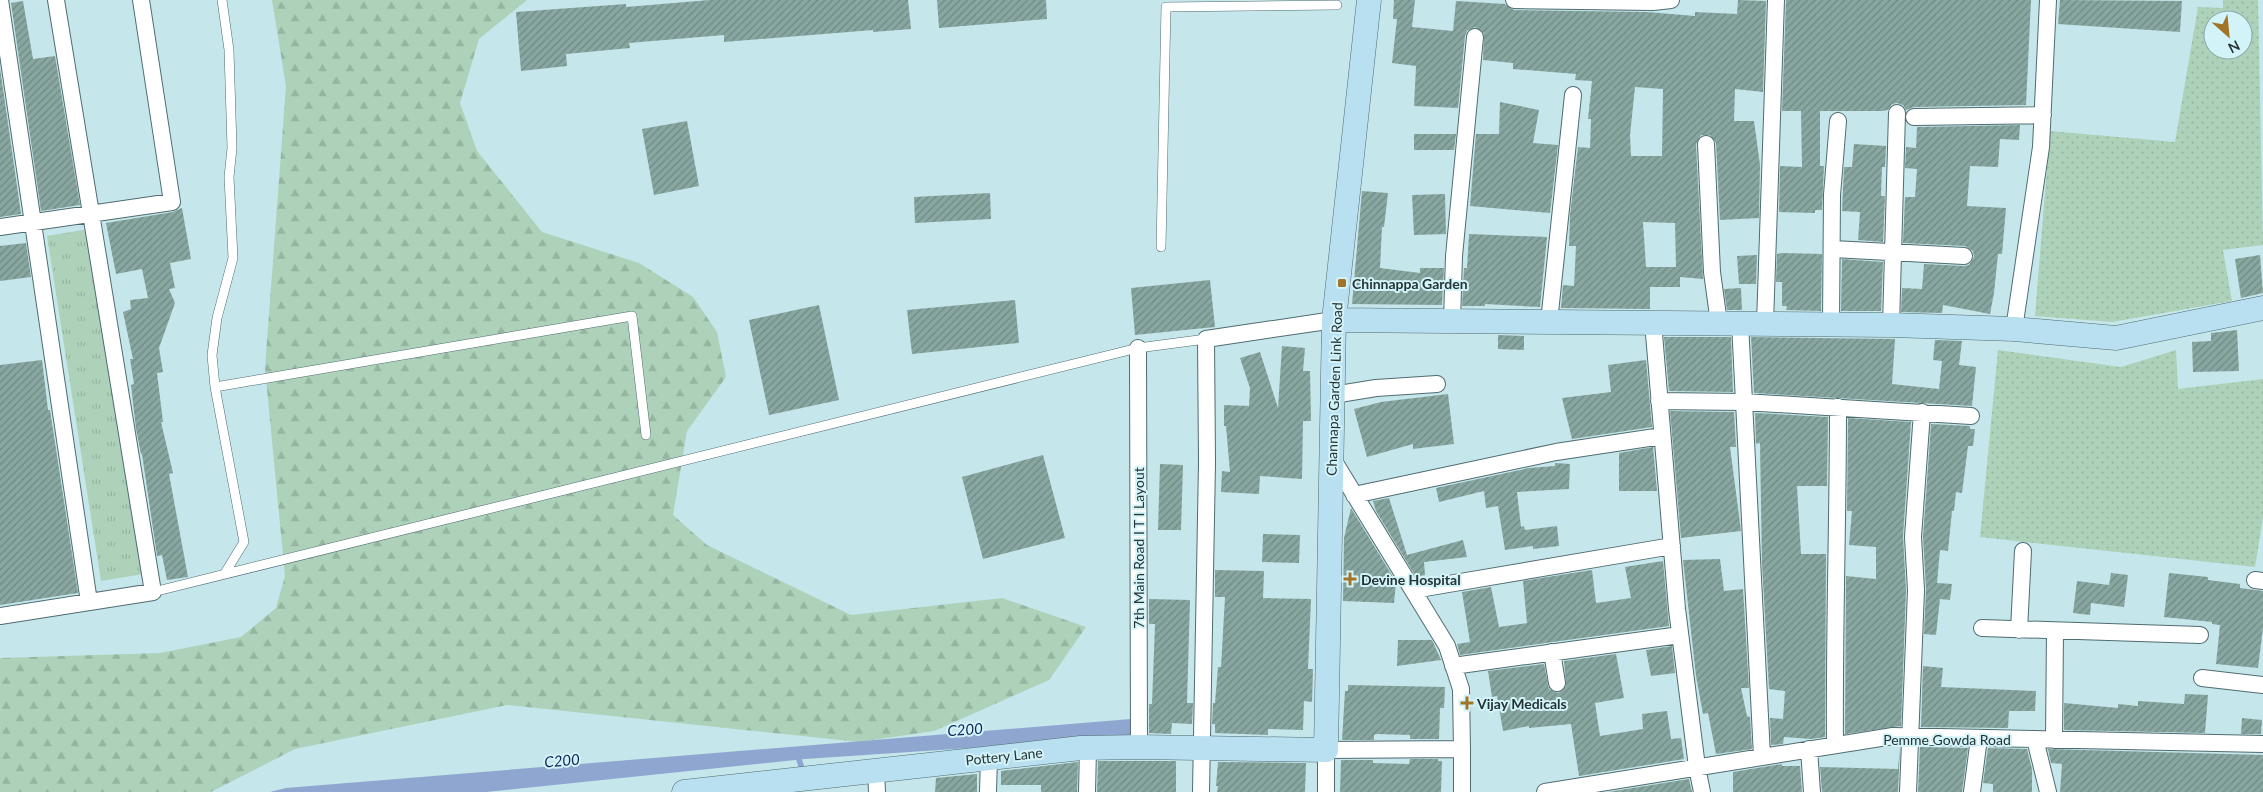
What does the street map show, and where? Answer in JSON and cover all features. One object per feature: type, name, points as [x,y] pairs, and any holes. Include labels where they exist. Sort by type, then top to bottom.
[{"type":"street","points":[[0,0],[89,602]]},
{"type":"street","points":[[0,616],[153,592],[56,0]]},
{"type":"street","points":[[0,227],[172,202],[141,0]]},
{"type":"street","name":"Channapa Garden Link Road","points":[[1326,750],[1334,320],[1369,0]]},
{"type":"street","points":[[1514,0],[1652,2],[1671,0]]},
{"type":"street","points":[[1765,324],[1776,0]]},
{"type":"street","points":[[2014,330],[2041,147],[2048,0]]},
{"type":"street","points":[[1452,321],[1454,256],[1475,37]]},
{"type":"street","points":[[1549,322],[1573,95]]},
{"type":"street","points":[[1891,325],[1897,113]]},
{"type":"street","points":[[1914,118],[2043,115]]},
{"type":"street","points":[[1831,324],[1832,195],[1838,120]]},
{"type":"street","points":[[1706,144],[1712,272],[1729,323],[1744,402],[1762,756]]},
{"type":"street","points":[[1833,249],[1964,256]]},
{"type":"street","points":[[1201,792],[1208,463],[1206,338],[1334,320],[1891,325],[2014,330],[2116,338],[2263,308]]},
{"type":"street","points":[[1653,322],[1680,635],[1702,792]]},
{"type":"street","name":"7th Main Road I T I Layout","points":[[1138,348],[1139,747]]},
{"type":"street","points":[[1333,395],[1376,388],[1437,384]]},
{"type":"street","points":[[1659,401],[1744,402],[1971,416]]},
{"type":"street","points":[[1835,745],[1834,622],[1838,533],[1838,407]]},
{"type":"street","points":[[1908,792],[1916,590],[1912,537],[1922,412]]},
{"type":"street","points":[[1354,495],[1556,452],[1662,436]]},
{"type":"street","points":[[1332,458],[1447,646],[1461,689],[1462,792]]},
{"type":"street","points":[[1413,590],[1672,546]]},
{"type":"street","points":[[2019,630],[2022,551]]},
{"type":"street","points":[[1982,628],[2200,635]]},
{"type":"street","points":[[2054,740],[2055,631]]},
{"type":"street","points":[[1453,666],[1680,635]]},
{"type":"street","points":[[1552,652],[1557,683]]},
{"type":"street","points":[[2202,678],[2263,685]]},
{"type":"street","name":"Pemme Gowda Road","points":[[1545,792],[1611,787],[1697,767],[1893,736],[2263,744]]},
{"type":"street","points":[[1972,792],[1979,738]]},
{"type":"street","points":[[2035,739],[2048,792]]},
{"type":"street","points":[[1087,792],[1088,748]]},
{"type":"street","name":"Pottery Lane","points":[[684,792],[712,791],[806,779],[877,781],[988,758],[1088,748],[1326,750]]},
{"type":"street","points":[[1326,792],[1326,750],[1462,748]]},
{"type":"street","points":[[1809,749],[1812,792]]},
{"type":"street","points":[[988,758],[988,792]]},
{"type":"lane","points":[[222,0],[229,50],[231,99],[232,148],[229,176],[232,258],[217,318],[212,355],[215,387],[244,542],[225,573]]},
{"type":"lane","points":[[1161,248],[1166,4],[1337,5]]},
{"type":"lane","points":[[215,387],[632,316],[646,435]]},
{"type":"lane","points":[[153,592],[1138,348],[1206,338]]},
{"type":"green space","points":[[272,0],[527,0],[479,39],[460,103],[477,151],[542,232],[639,263],[693,297],[717,332],[726,377],[687,431],[673,515],[707,545],[851,615],[1002,598],[1086,627],[1049,680],[934,731],[859,742],[507,705],[295,749],[211,792],[0,792],[0,658],[160,653],[241,637],[276,608],[285,576],[265,368],[286,86]]},
{"type":"green space","points":[[2223,0],[2258,0],[2263,245],[2223,250],[2232,301],[2112,322],[2035,316],[2050,131],[2175,142],[2198,7],[2223,8]]},
{"type":"green space","points":[[89,229],[143,574],[101,581],[47,236]]},
{"type":"green space","points":[[1998,350],[2121,367],[2176,350],[2178,389],[2263,379],[2263,517],[2255,567],[1980,537]]},
{"type":"water","points":[[1131,719],[1131,737],[805,759],[486,792],[270,792],[286,788]]},
{"type":"building","points":[[710,0],[908,0],[911,29],[873,32],[873,30],[724,42],[724,35],[629,43],[630,48],[566,54],[567,66],[521,71],[516,12],[626,4],[626,7]]},
{"type":"building","points":[[937,0],[1046,0],[1047,19],[939,28]]},
{"type":"building","points":[[1394,0],[1415,0],[1412,27],[1453,31],[1456,1],[1505,4],[1514,10],[1647,12],[1695,16],[1695,12],[1737,14],[1738,0],[1766,1],[1763,92],[1735,89],[1734,121],[1754,121],[1760,165],[1759,218],[1720,220],[1716,143],[1710,135],[1701,135],[1696,144],[1703,279],[1680,277],[1680,287],[1650,287],[1650,309],[1561,308],[1563,285],[1574,286],[1576,246],[1569,246],[1570,215],[1578,147],[1590,148],[1591,119],[1588,119],[1592,81],[1575,80],[1576,74],[1513,69],[1513,63],[1483,60],[1484,33],[1475,27],[1467,31],[1465,36],[1458,108],[1414,106],[1416,66],[1392,63],[1397,19],[1393,19]],"holes":[[[1635,87],[1663,89],[1662,156],[1631,156],[1630,135]],[[1643,222],[1675,223],[1676,267],[1646,267]]]},
{"type":"building","points":[[1786,0],[2031,0],[2026,105],[1914,107],[1906,110],[1903,105],[1897,103],[1892,104],[1888,110],[1882,111],[1820,111],[1820,166],[1824,166],[1822,210],[1815,210],[1815,213],[1779,212],[1780,166],[1802,167],[1801,111],[1782,111]]},
{"type":"building","points":[[2060,0],[2182,1],[2180,32],[2058,24]]},
{"type":"building","points":[[23,1],[33,59],[55,56],[80,205],[41,211],[11,3]]},
{"type":"building","points":[[0,68],[21,214],[0,217]]},
{"type":"building","points":[[1500,102],[1539,110],[1533,143],[1558,145],[1550,213],[1470,206],[1476,134],[1499,134]]},
{"type":"building","points":[[687,121],[699,186],[654,195],[642,129]]},
{"type":"building","points":[[2020,125],[2019,140],[2000,139],[1998,167],[1970,166],[1967,206],[2006,208],[2002,254],[1998,254],[1990,314],[1943,305],[1942,313],[1901,312],[1902,288],[1922,289],[1924,264],[1964,266],[1969,265],[1974,257],[1973,251],[1965,246],[1903,243],[1905,197],[1915,197],[1917,169],[1905,168],[1906,147],[1916,148],[1917,127]]},
{"type":"building","points":[[1414,134],[1456,134],[1454,150],[1414,150]]},
{"type":"building","points":[[1854,144],[1886,146],[1885,167],[1882,167],[1881,196],[1885,196],[1883,242],[1858,240],[1860,212],[1842,211],[1844,167],[1852,167]]},
{"type":"building","points":[[1362,191],[1388,193],[1384,227],[1382,227],[1380,268],[1420,273],[1420,268],[1444,268],[1442,305],[1352,304]]},
{"type":"building","points":[[990,193],[991,219],[915,223],[914,197]]},
{"type":"building","points":[[1445,194],[1446,234],[1414,235],[1412,195]]},
{"type":"building","points":[[182,208],[191,259],[170,263],[175,288],[169,289],[175,303],[159,348],[163,372],[157,373],[163,422],[161,422],[173,473],[169,474],[188,577],[167,580],[162,555],[157,556],[142,454],[136,429],[131,385],[134,384],[130,359],[133,359],[123,312],[131,309],[130,300],[148,298],[142,269],[116,274],[106,223],[173,212]]},
{"type":"building","points":[[1469,234],[1547,237],[1540,307],[1485,304],[1485,306],[1462,306],[1464,268],[1467,268]]},
{"type":"building","points":[[26,243],[31,277],[0,281],[0,246]]},
{"type":"building","points":[[1777,254],[1822,254],[1821,311],[1786,310],[1787,306],[1782,306],[1782,282],[1776,282]]},
{"type":"building","points":[[1757,255],[1756,284],[1739,284],[1737,256]]},
{"type":"building","points":[[2260,255],[2263,293],[2241,298],[2235,259]]},
{"type":"building","points":[[1842,259],[1883,262],[1881,311],[1841,311]]},
{"type":"building","points":[[1210,280],[1215,327],[1135,335],[1131,288]]},
{"type":"building","points":[[1741,288],[1742,310],[1727,310],[1724,289]]},
{"type":"building","points":[[1015,300],[1019,343],[912,354],[907,310]]},
{"type":"building","points":[[819,305],[839,400],[769,415],[749,320]]},
{"type":"building","points":[[2237,330],[2239,371],[2193,372],[2192,342],[2211,341],[2211,333]]},
{"type":"building","points":[[1498,335],[1524,336],[1524,350],[1498,349]]},
{"type":"building","points":[[1664,337],[1731,337],[1733,392],[1669,391]]},
{"type":"building","points":[[1751,337],[1895,339],[1892,384],[1939,389],[1942,361],[1933,360],[1935,340],[1962,341],[1959,365],[1976,367],[1972,406],[1754,393]]},
{"type":"building","points":[[1282,346],[1305,348],[1303,371],[1310,371],[1311,421],[1303,421],[1302,479],[1260,476],[1259,494],[1221,492],[1222,471],[1230,472],[1226,426],[1224,426],[1224,405],[1249,406],[1250,388],[1240,358],[1260,352],[1278,408]]},
{"type":"building","points":[[42,360],[48,410],[50,410],[78,593],[0,605],[0,365]]},
{"type":"building","points":[[1646,360],[1652,427],[1572,439],[1562,398],[1611,392],[1608,365]]},
{"type":"building","points":[[1448,394],[1454,444],[1413,449],[1413,444],[1367,457],[1354,409],[1381,402]]},
{"type":"building","points":[[1670,411],[1734,412],[1736,447],[1730,447],[1741,531],[1681,538]]},
{"type":"building","points":[[1755,413],[1828,417],[1827,486],[1797,486],[1801,554],[1826,554],[1825,737],[1811,739],[1784,737],[1783,744],[1771,745],[1770,718],[1783,719],[1785,691],[1769,689],[1762,563],[1760,443],[1756,444]]},
{"type":"building","points":[[1848,418],[1911,422],[1903,536],[1906,590],[1901,726],[1845,734],[1846,576],[1876,579],[1876,547],[1849,545],[1852,511],[1847,511]]},
{"type":"building","points":[[1931,424],[1970,426],[1970,429],[1975,429],[1973,446],[1968,446],[1962,493],[1956,492],[1948,551],[1940,550],[1937,583],[1952,584],[1950,600],[1940,599],[1936,635],[1924,634],[1926,589],[1923,537]]},
{"type":"building","points":[[1653,447],[1657,491],[1619,491],[1619,453]]},
{"type":"building","points":[[1043,455],[1065,538],[983,559],[962,477]]},
{"type":"building","points":[[1555,463],[1570,464],[1569,489],[1517,492],[1521,527],[1524,526],[1525,530],[1557,526],[1559,546],[1533,549],[1533,546],[1505,550],[1498,506],[1486,508],[1484,491],[1439,502],[1436,488],[1529,468],[1555,466]]},
{"type":"building","points":[[1160,464],[1183,465],[1181,530],[1158,530]]},
{"type":"building","points":[[1389,498],[1407,555],[1463,540],[1467,557],[1424,562],[1425,575],[1416,577],[1376,511],[1373,501]]},
{"type":"building","points":[[1351,508],[1396,582],[1394,603],[1343,601],[1344,538]]},
{"type":"building","points":[[1263,534],[1300,535],[1299,563],[1262,562]]},
{"type":"building","points":[[1720,559],[1724,591],[1743,589],[1749,688],[1741,688],[1747,716],[1750,717],[1752,749],[1716,754],[1708,713],[1703,714],[1696,676],[1683,560]]},
{"type":"building","points":[[1663,561],[1669,626],[1460,655],[1457,644],[1470,642],[1462,592],[1491,587],[1499,627],[1527,623],[1523,581],[1592,570],[1596,603],[1631,598],[1625,567]]},
{"type":"building","points":[[1215,570],[1264,571],[1263,598],[1311,599],[1308,669],[1313,669],[1312,702],[1304,701],[1303,730],[1268,729],[1268,735],[1215,733],[1215,724],[1212,724],[1213,703],[1215,703],[1218,667],[1221,667],[1225,597],[1215,597]]},
{"type":"building","points":[[2111,573],[2128,575],[2124,607],[2091,603],[2090,615],[2073,613],[2077,581],[2109,585]]},
{"type":"building","points":[[2169,573],[2208,577],[2208,580],[2240,584],[2240,588],[2263,591],[2263,628],[2258,668],[2216,664],[2220,625],[2212,624],[2212,622],[2164,617]]},
{"type":"building","points":[[1149,599],[1190,600],[1187,703],[1193,703],[1192,724],[1172,723],[1171,734],[1149,733],[1149,704],[1152,704],[1155,624],[1149,624]]},
{"type":"building","points":[[1398,640],[1432,640],[1441,660],[1397,666]]},
{"type":"building","points":[[1672,646],[1675,673],[1651,676],[1646,650]]},
{"type":"building","points":[[1616,654],[1624,698],[1595,703],[1600,736],[1643,729],[1642,714],[1667,711],[1671,739],[1681,738],[1684,759],[1579,776],[1571,724],[1529,728],[1529,726],[1503,731],[1497,696],[1492,697],[1488,671],[1544,664],[1549,689],[1558,693],[1566,686],[1564,661]]},
{"type":"building","points":[[1923,666],[1943,668],[1941,687],[2036,691],[2035,711],[2009,711],[2008,728],[1921,727]]},
{"type":"building","points":[[1348,685],[1445,687],[1444,708],[1440,708],[1439,739],[1410,739],[1410,735],[1377,734],[1374,735],[1374,740],[1342,740],[1345,691],[1348,691]]},
{"type":"building","points":[[2185,694],[2208,695],[2205,733],[2064,730],[2064,703],[2118,708],[2118,704],[2138,706],[2138,701],[2184,704]]},
{"type":"building","points":[[2242,718],[2262,720],[2261,734],[2241,734]]},
{"type":"building","points":[[1900,746],[1898,792],[1822,792],[1820,767],[1898,769]]},
{"type":"building","points":[[1920,747],[1968,748],[1962,792],[1918,792]]},
{"type":"building","points":[[1988,748],[2027,749],[2032,769],[2032,792],[1993,792],[1993,784],[1983,783]]},
{"type":"building","points":[[2048,749],[2263,755],[2263,792],[2060,792],[2062,764],[2051,763]]},
{"type":"building","points":[[1410,759],[1438,759],[1438,761],[1442,761],[1441,792],[1340,792],[1341,760],[1373,760],[1373,763],[1409,764]]},
{"type":"building","points":[[1098,761],[1176,761],[1176,792],[1097,792]]},
{"type":"building","points":[[1078,762],[1077,792],[1041,792],[1041,785],[1001,785],[1001,771]]},
{"type":"building","points":[[1218,762],[1306,763],[1305,792],[1217,792]]},
{"type":"building","points":[[1782,764],[1782,766],[1800,766],[1802,792],[1733,792],[1733,772]]},
{"type":"building","points":[[977,774],[977,792],[935,792],[936,778]]},
{"type":"building","points":[[1689,779],[1692,792],[1608,792]]},
{"type":"waterway","name":"C200","points":[[797,754],[804,774]]},
{"type":"place","name":"Chinnappa Garden","points":[[1342,283]]},
{"type":"place","name":"Devine Hospital","points":[[1350,579]]},
{"type":"place","name":"Vijay Medicals","points":[[1467,703]]}]
